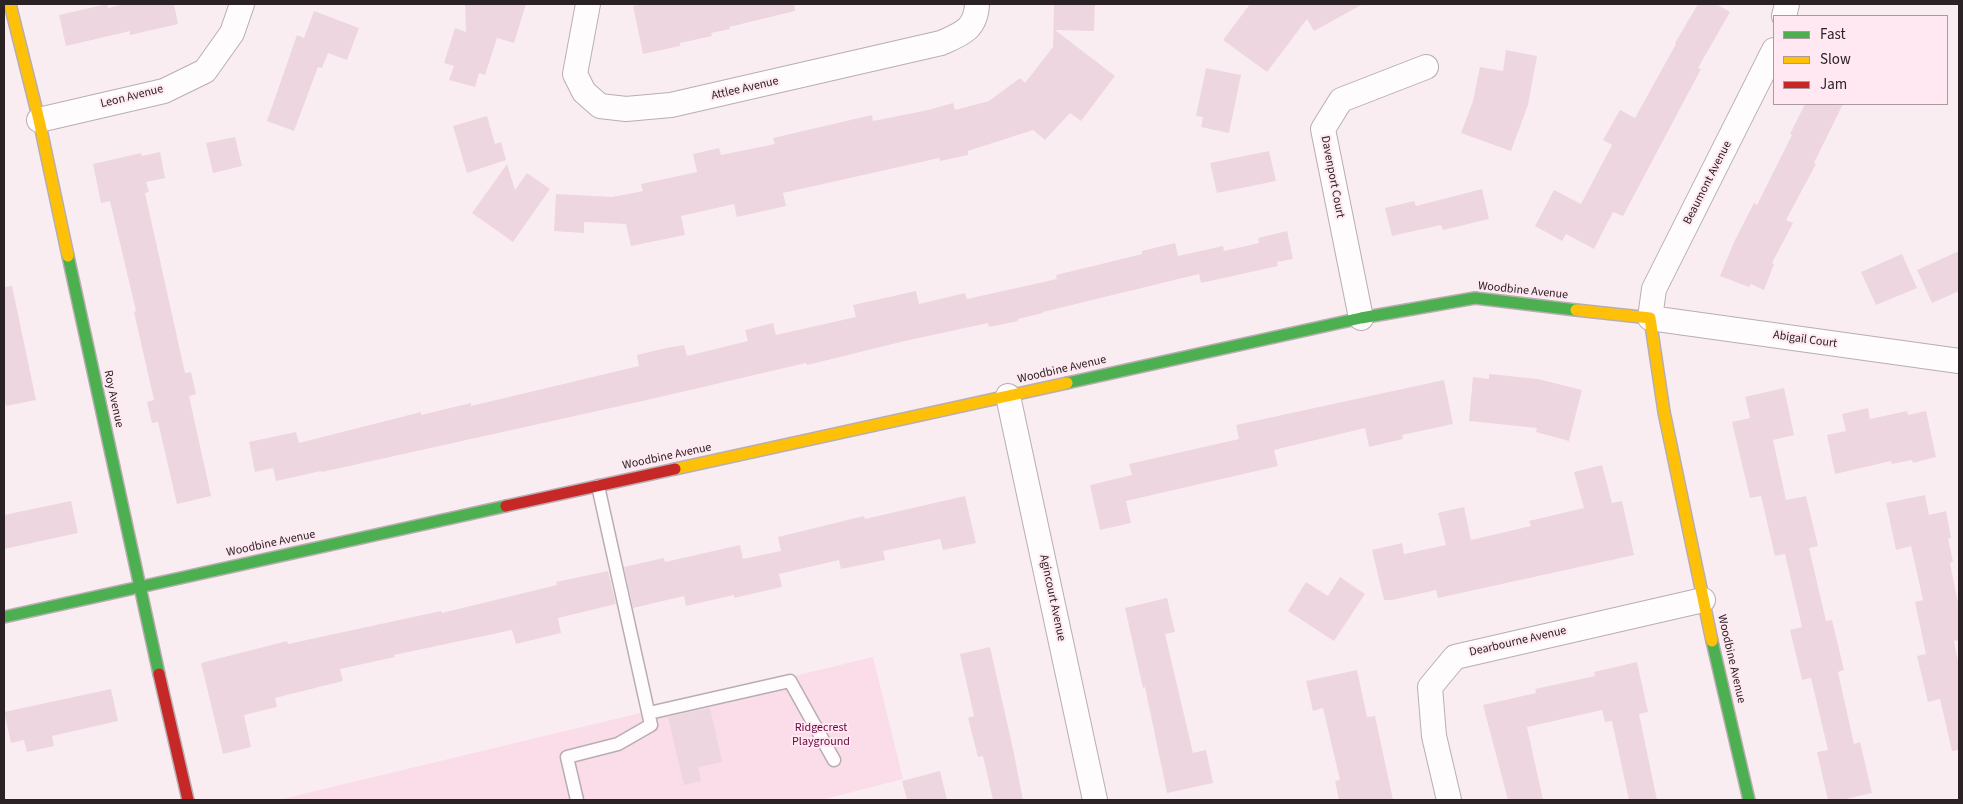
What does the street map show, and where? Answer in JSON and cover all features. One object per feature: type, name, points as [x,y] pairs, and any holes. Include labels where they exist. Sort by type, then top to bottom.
[{"type":"street","name":"Roy Avenue","points":[[10,4],[39,120],[139,586],[188,800]]},
{"type":"street","name":"Leon Avenue","points":[[39,120],[164,91],[205,70],[232,33],[242,4]]},
{"type":"street","name":"Attlee Avenue","points":[[588,4],[575,74],[584,92],[600,106],[626,109],[671,105],[941,44],[964,33],[976,16],[977,4]]},
{"type":"street","name":"Beaumont Avenue","points":[[1650,318],[1654,289],[1773,52]]},
{"type":"street","name":"Davenport Court","points":[[1361,318],[1323,129],[1341,100],[1426,66]]},
{"type":"street","name":"Woodbine Avenue","points":[[4,617],[1361,318],[1475,298],[1650,318],[1664,412],[1703,600],[1749,800]]},
{"type":"street","name":"Abigail Court","points":[[1650,318],[1958,365]]},
{"type":"street","name":"Agincourt Avenue","points":[[1008,396],[1095,800]]},
{"type":"street","name":"Dearbourne Avenue","points":[[1449,800],[1434,736],[1430,687],[1455,656],[1703,600]]},
{"type":"lane","points":[[577,800],[567,757],[618,744],[651,724],[598,486]]},
{"type":"lane","points":[[649,713],[790,682],[834,760]]},
{"type":"green space","name":"Ridgecrest Playground","points":[[873,657],[903,779],[821,800],[278,800]]},
{"type":"building","points":[[107,4],[108,8],[125,4],[174,4],[178,24],[130,35],[130,31],[66,46],[59,15]]},
{"type":"building","points":[[465,4],[526,4],[514,43],[497,38],[485,75],[479,73],[475,87],[449,80],[454,66],[444,63],[455,28],[466,32]]},
{"type":"building","points":[[643,4],[794,4],[795,11],[729,27],[730,29],[711,33],[712,36],[680,43],[680,46],[643,54],[633,6]]},
{"type":"building","points":[[1054,4],[1095,4],[1094,31],[1055,30],[1115,76],[1081,121],[1070,113],[1045,140],[1033,130],[968,151],[968,155],[940,161],[939,158],[783,193],[786,206],[737,217],[734,204],[681,216],[685,235],[631,246],[626,224],[584,222],[584,233],[554,231],[556,194],[612,197],[643,191],[641,184],[697,172],[693,154],[719,148],[721,155],[775,144],[773,138],[872,115],[873,121],[953,103],[955,110],[989,101],[1020,78],[1025,83],[1053,47]]},
{"type":"building","points":[[1250,4],[1363,4],[1314,31],[1307,19],[1267,72],[1223,40]]},
{"type":"building","points":[[1698,4],[1716,4],[1730,12],[1698,68],[1701,69],[1623,216],[1613,212],[1594,249],[1566,234],[1562,241],[1535,226],[1554,190],[1581,204],[1612,145],[1603,140],[1620,110],[1635,118]]},
{"type":"building","points":[[314,11],[359,28],[347,60],[328,53],[322,68],[318,67],[294,131],[267,121],[297,35],[304,38]]},
{"type":"building","points":[[1506,50],[1537,56],[1528,105],[1511,151],[1461,133],[1473,101],[1480,67],[1503,71]]},
{"type":"building","points":[[1206,68],[1241,75],[1229,133],[1201,127],[1203,117],[1196,116]]},
{"type":"building","points":[[1804,105],[1843,105],[1814,163],[1816,164],[1786,220],[1793,223],[1772,263],[1774,264],[1764,290],[1751,284],[1749,287],[1720,276],[1734,242],[1754,203],[1757,205],[1792,135],[1790,134]]},
{"type":"building","points":[[487,116],[495,144],[501,142],[506,160],[467,173],[453,126]]},
{"type":"building","points":[[235,137],[242,166],[213,173],[206,143]]},
{"type":"building","points":[[1269,151],[1276,181],[1217,193],[1210,163]]},
{"type":"building","points":[[160,152],[165,178],[146,182],[149,192],[145,193],[185,373],[191,372],[196,394],[189,396],[211,496],[177,504],[158,422],[152,423],[147,402],[154,400],[134,312],[136,311],[110,201],[101,203],[93,164],[141,153],[142,156]]},
{"type":"building","points":[[507,164],[515,190],[527,173],[550,189],[513,242],[472,213]]},
{"type":"building","points":[[1482,189],[1489,219],[1443,230],[1441,225],[1392,236],[1385,208],[1414,201],[1416,206]]},
{"type":"building","points":[[1287,231],[1293,259],[1277,262],[1278,266],[1201,283],[1199,274],[1043,312],[1018,319],[1018,321],[989,327],[988,323],[905,341],[807,365],[806,363],[322,472],[276,481],[273,468],[255,472],[249,442],[296,432],[299,443],[421,412],[421,415],[471,403],[471,406],[639,366],[637,355],[666,348],[684,345],[687,356],[748,341],[745,330],[773,323],[776,335],[856,317],[853,305],[916,291],[919,304],[965,293],[967,299],[1057,279],[1056,275],[1142,254],[1142,251],[1175,243],[1178,256],[1223,246],[1224,251],[1259,243],[1258,238]]},
{"type":"building","points":[[1959,251],[1959,291],[1932,303],[1917,270]]},
{"type":"building","points":[[1902,254],[1917,288],[1876,305],[1861,272]]},
{"type":"building","points":[[12,286],[36,400],[6,406],[4,396],[4,287]]},
{"type":"building","points":[[1489,374],[1538,379],[1582,390],[1569,441],[1536,432],[1537,428],[1469,421],[1473,377],[1489,379]]},
{"type":"building","points":[[1444,380],[1453,424],[1402,435],[1403,439],[1369,447],[1365,428],[1274,450],[1278,466],[1126,501],[1131,523],[1100,530],[1090,485],[1132,475],[1129,464],[1239,439],[1236,425]]},
{"type":"building","points":[[1784,388],[1794,435],[1773,440],[1786,500],[1806,496],[1818,546],[1809,548],[1826,621],[1832,620],[1844,670],[1838,672],[1854,744],[1860,742],[1872,793],[1841,800],[1828,800],[1817,752],[1828,750],[1811,678],[1802,680],[1790,630],[1802,627],[1785,554],[1775,556],[1761,496],[1750,498],[1732,422],[1750,418],[1745,397]]},
{"type":"building","points":[[1868,408],[1870,419],[1907,411],[1908,415],[1926,411],[1936,457],[1913,463],[1912,460],[1892,464],[1891,461],[1835,474],[1827,435],[1846,431],[1842,414]]},
{"type":"building","points":[[1602,465],[1612,503],[1622,501],[1634,555],[1438,598],[1436,590],[1392,600],[1384,600],[1372,550],[1402,543],[1404,554],[1446,545],[1438,513],[1464,507],[1471,540],[1531,526],[1529,521],[1584,508],[1574,472]]},
{"type":"building","points":[[1925,495],[1929,515],[1946,511],[1951,538],[1948,538],[1953,562],[1950,563],[1959,608],[1959,640],[1954,641],[1959,666],[1959,750],[1952,751],[1940,699],[1928,702],[1917,656],[1926,654],[1915,602],[1923,600],[1911,546],[1896,550],[1886,503]]},
{"type":"building","points":[[965,496],[976,543],[943,550],[940,539],[883,551],[885,560],[841,569],[839,560],[779,574],[782,587],[734,598],[734,595],[686,606],[684,596],[633,608],[624,567],[664,558],[665,562],[740,545],[743,559],[781,551],[778,537],[864,516],[865,519]]},
{"type":"building","points":[[71,501],[78,533],[4,549],[4,515]]},
{"type":"building","points":[[608,571],[616,604],[558,618],[561,633],[516,644],[512,630],[394,655],[395,657],[340,669],[343,681],[275,698],[277,707],[244,715],[251,747],[223,754],[201,663],[287,641],[288,644],[441,611],[442,613],[557,585],[556,582]]},
{"type":"building","points":[[1340,577],[1365,594],[1334,641],[1288,611],[1306,582],[1328,596]]},
{"type":"building","points":[[1167,598],[1175,632],[1165,634],[1193,753],[1206,750],[1213,783],[1167,793],[1145,687],[1143,688],[1125,608]]},
{"type":"building","points":[[990,647],[1023,800],[993,800],[983,756],[978,757],[968,718],[974,716],[960,654]]},
{"type":"building","points":[[1637,662],[1648,712],[1639,714],[1657,800],[1629,800],[1612,721],[1605,722],[1602,710],[1527,727],[1543,800],[1508,800],[1483,705],[1536,693],[1535,689],[1595,676],[1594,672]]},
{"type":"building","points":[[1357,670],[1367,717],[1375,716],[1393,800],[1339,800],[1335,781],[1340,780],[1323,708],[1313,711],[1306,681]]},
{"type":"building","points":[[111,689],[118,721],[52,736],[54,746],[27,752],[24,740],[11,743],[4,712]]},
{"type":"building","points":[[710,708],[722,762],[698,767],[701,781],[684,785],[668,717]]},
{"type":"building","points":[[940,771],[947,800],[907,800],[902,781]]},
{"type":"traffic: fast","points":[[68,256],[159,674]]},
{"type":"traffic: fast","points":[[1067,383],[1361,318],[1475,298],[1576,310]]},
{"type":"traffic: fast","points":[[4,617],[506,506]]},
{"type":"traffic: fast","points":[[1712,641],[1749,800]]},
{"type":"traffic: slow","points":[[10,4],[39,120],[68,256]]},
{"type":"traffic: slow","points":[[1576,310],[1650,318],[1664,412],[1712,641]]},
{"type":"traffic: slow","points":[[675,469],[1067,383]]},
{"type":"traffic: jam","points":[[506,506],[675,469]]},
{"type":"traffic: jam","points":[[159,674],[188,800]]}]
